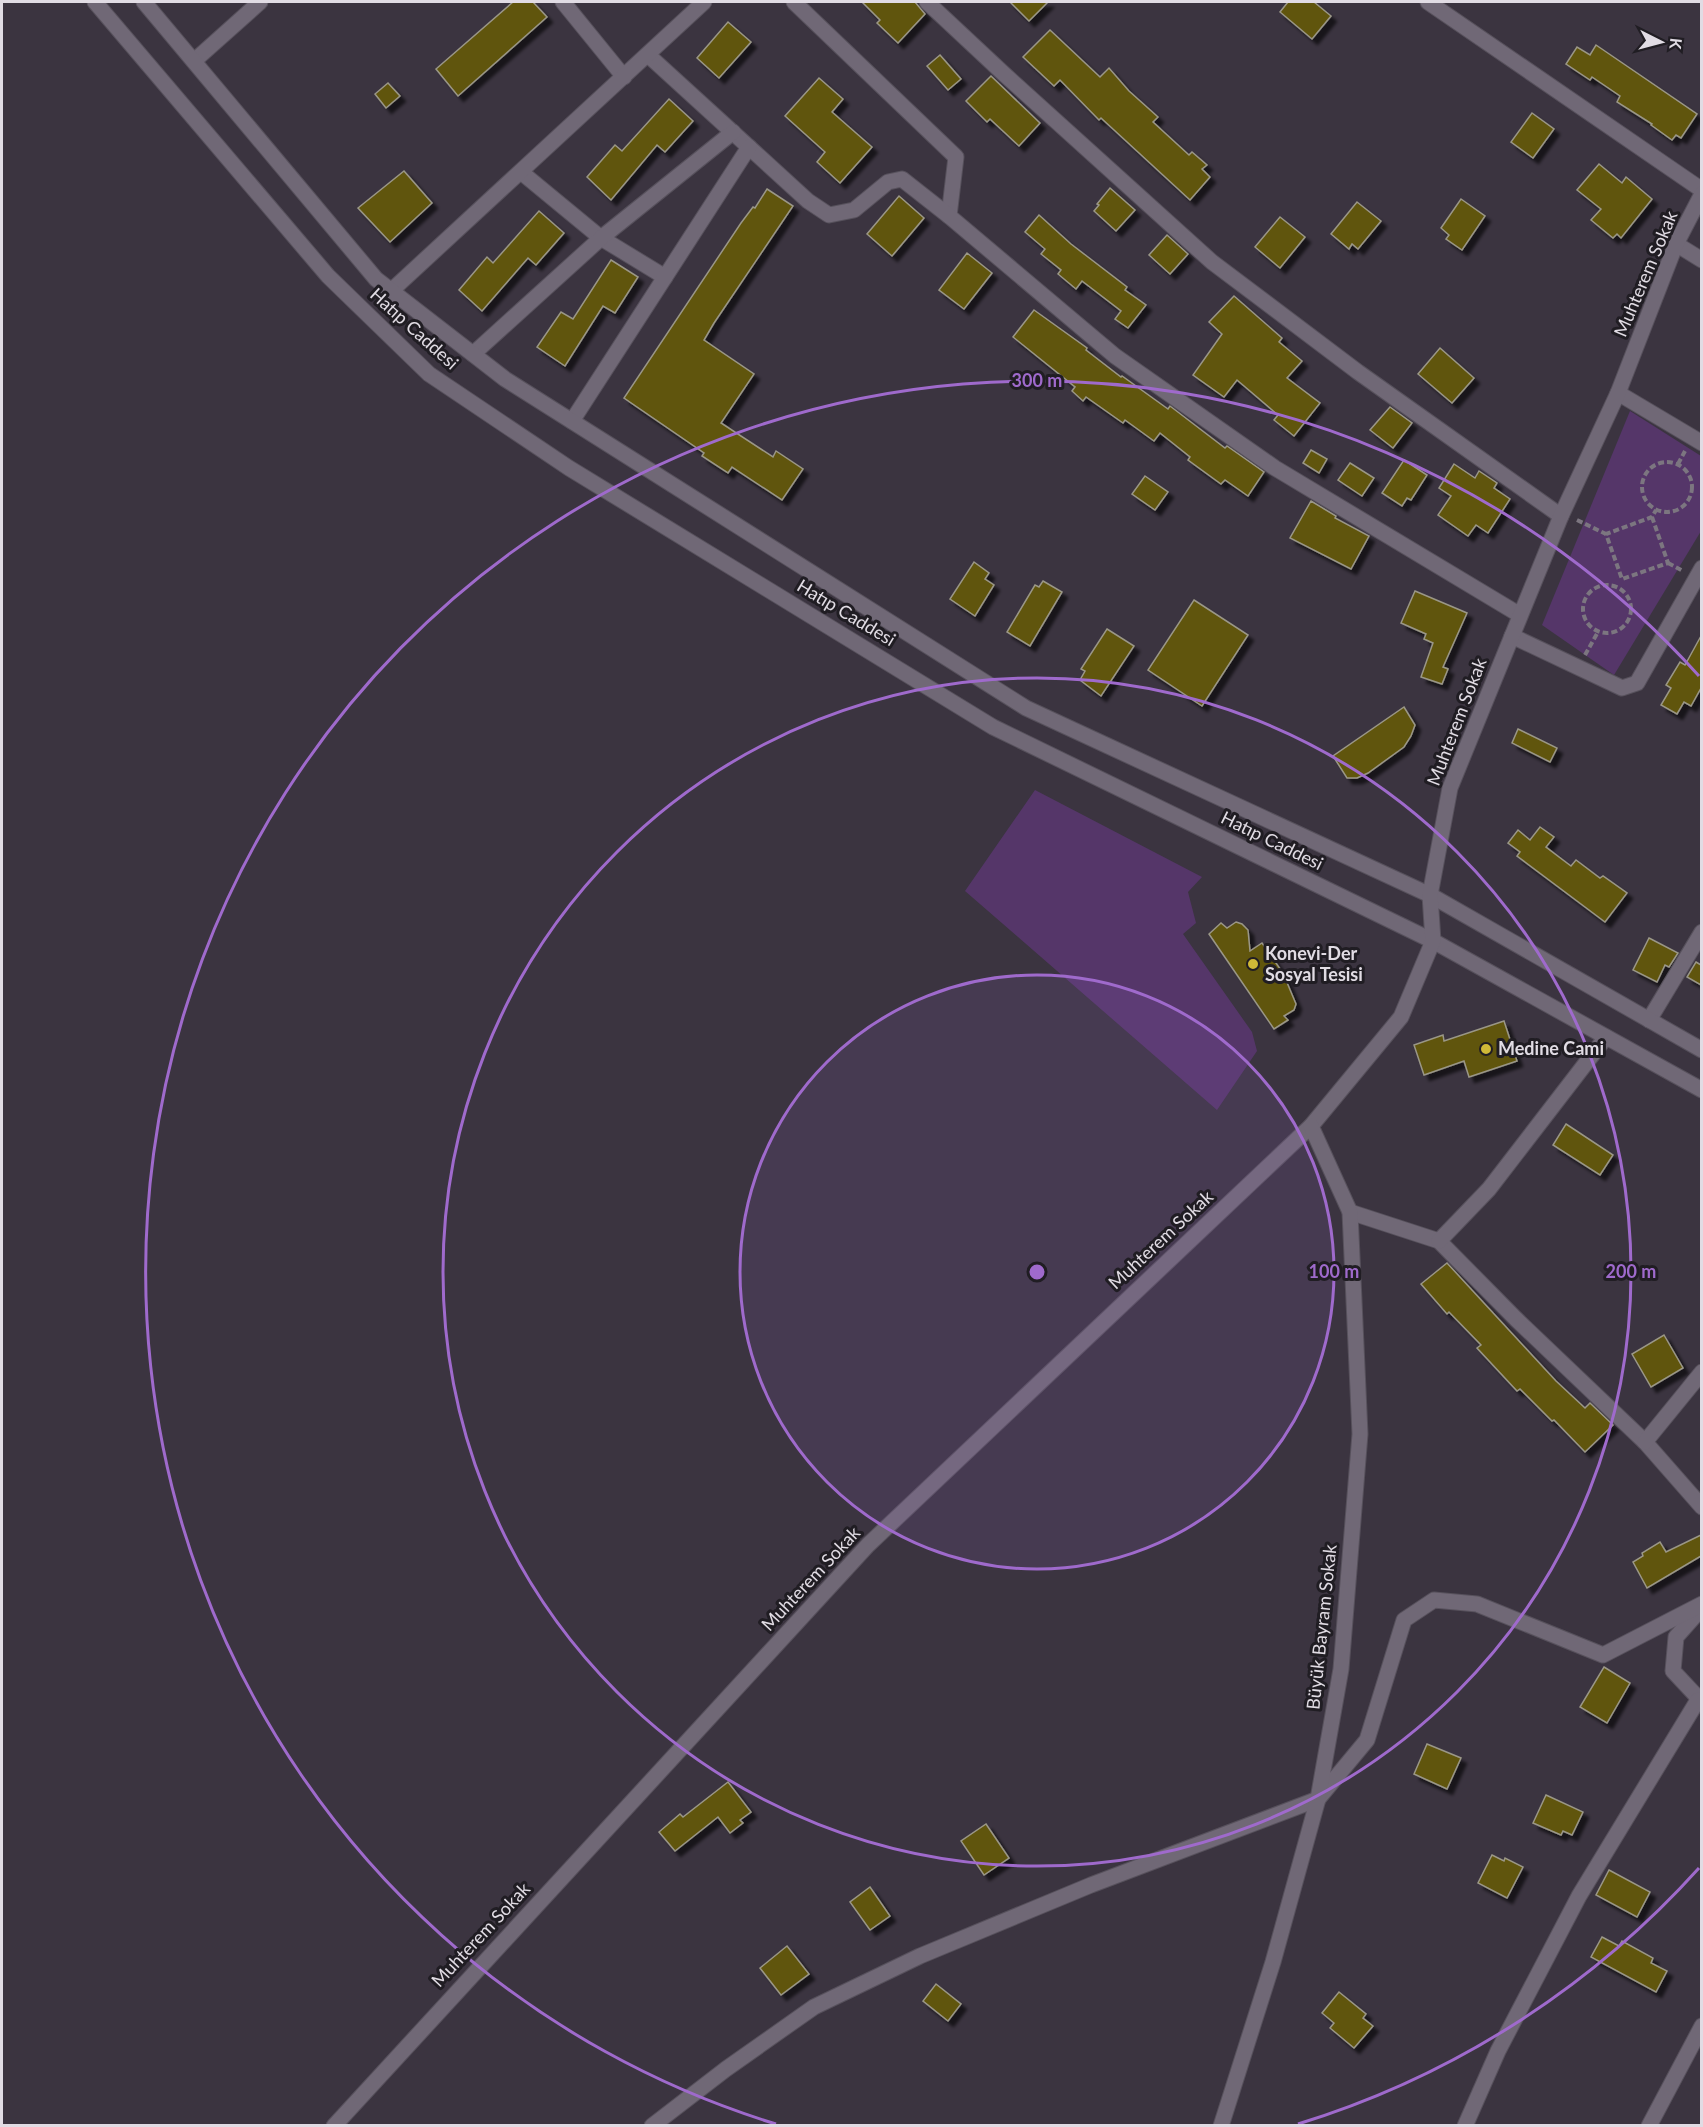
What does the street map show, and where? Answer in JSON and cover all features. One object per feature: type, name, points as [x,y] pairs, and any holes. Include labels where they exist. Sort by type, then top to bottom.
[{"type":"street","name":"Hatıp Caddesi","points":[[94,2],[328,276],[429,374],[569,468],[993,726],[1433,941],[1701,1090]]},
{"type":"street","name":"Hatıp Caddesi","points":[[144,2],[375,279],[505,379],[1026,708],[1430,895],[1701,1050]]},
{"type":"street","points":[[194,61],[260,2]]},
{"type":"street","points":[[563,2],[624,77]]},
{"type":"street","points":[[391,291],[704,2]]},
{"type":"street","points":[[794,2],[956,157],[949,216]]},
{"type":"street","points":[[927,2],[1212,262],[1358,372],[1561,514]]},
{"type":"street","points":[[1428,2],[1701,192]]},
{"type":"street","points":[[648,55],[808,201],[829,215],[854,210],[888,182],[902,179],[1115,356],[1275,468],[1521,615]]},
{"type":"street","points":[[473,354],[601,238],[733,132]]},
{"type":"street","points":[[572,421],[666,278],[748,147]]},
{"type":"street","points":[[521,172],[601,238],[666,278]]},
{"type":"street","name":"Muhterem Sokak","points":[[334,2126],[868,1545],[1311,1126],[1401,1017],[1433,941],[1430,895],[1450,788],[1561,514],[1618,393],[1676,244],[1701,192]]},
{"type":"street","points":[[1676,244],[1701,260]]},
{"type":"street","points":[[1618,393],[1701,443]]},
{"type":"street","points":[[1512,636],[1622,688],[1637,683],[1701,568]]},
{"type":"street","points":[[1649,1020],[1701,932]]},
{"type":"street","points":[[1439,1240],[1489,1189],[1605,1037]]},
{"type":"street","name":"Büyük Bayram Sokak","points":[[1221,2126],[1273,1962],[1318,1799],[1341,1669],[1360,1434],[1350,1212],[1311,1126]]},
{"type":"street","points":[[1350,1212],[1439,1240],[1516,1319],[1645,1442],[1701,1507]]},
{"type":"street","points":[[1645,1442],[1701,1372]]},
{"type":"street","points":[[652,2126],[726,2069],[814,2007],[920,1956],[1090,1884],[1318,1799],[1367,1740],[1404,1620],[1434,1600],[1477,1604],[1603,1655],[1701,1606]]},
{"type":"street","points":[[1465,2126],[1498,2052],[1579,1896],[1700,1701],[1673,1671],[1676,1637],[1701,1606]]},
{"type":"street","points":[[1649,2126],[1701,2026]]},
{"type":"path","points":[[1660,462],[1678,464],[1689,475],[1692,483],[1690,498],[1679,510],[1663,513],[1656,510],[1644,498],[1642,480],[1646,472],[1660,462]]},
{"type":"path","points":[[1561,514],[1606,534],[1652,517],[1656,510]]},
{"type":"path","points":[[1618,587],[1622,579],[1668,563],[1652,517]]},
{"type":"path","points":[[1606,534],[1622,579]]},
{"type":"path","points":[[1603,584],[1618,587],[1630,599],[1630,616],[1621,629],[1613,633],[1598,632],[1586,621],[1582,606],[1585,598],[1589,592],[1603,584]]},
{"type":"path","points":[[1578,668],[1598,632]]},
{"type":"shaded area","points":[[1630,411],[1701,456],[1701,531],[1614,675],[1542,625]]},
{"type":"shaded area","points":[[1035,790],[1202,877],[1188,892],[1196,923],[1183,934],[1252,1032],[1257,1051],[1217,1110],[965,891]]},
{"type":"building","points":[[513,2],[533,2],[547,17],[458,96],[436,69]]},
{"type":"building","points":[[862,2],[915,2],[925,14],[898,43],[877,23],[880,20]]},
{"type":"building","points":[[1010,2],[1048,2],[1029,21]]},
{"type":"building","points":[[1288,2],[1314,2],[1331,16],[1312,39],[1280,12]]},
{"type":"building","points":[[728,22],[751,42],[719,78],[697,58]]},
{"type":"building","points":[[1050,30],[1100,77],[1109,68],[1129,91],[1158,117],[1153,122],[1189,155],[1192,152],[1207,165],[1202,169],[1210,177],[1190,200],[1101,118],[1099,120],[1060,80],[1054,86],[1023,57]]},
{"type":"building","points":[[1596,45],[1697,114],[1681,138],[1676,135],[1672,140],[1617,102],[1620,96],[1592,77],[1590,80],[1566,64],[1577,47],[1590,55]]},
{"type":"building","points":[[940,55],[961,79],[948,90],[927,66]]},
{"type":"building","points":[[991,76],[1040,123],[1019,146],[990,119],[987,122],[966,101]]},
{"type":"building","points":[[819,78],[843,99],[832,112],[872,147],[840,183],[817,162],[825,152],[785,116]]},
{"type":"building","points":[[388,83],[400,96],[386,108],[375,94]]},
{"type":"building","points":[[669,99],[693,121],[665,152],[657,145],[611,200],[587,177],[615,145],[622,151]]},
{"type":"building","points":[[1532,113],[1554,129],[1533,158],[1511,142]]},
{"type":"building","points":[[1599,164],[1622,183],[1626,177],[1652,199],[1621,238],[1617,234],[1613,238],[1591,220],[1601,209],[1577,190]]},
{"type":"building","points":[[404,171],[432,203],[390,242],[358,208]]},
{"type":"building","points":[[1110,188],[1135,210],[1116,231],[1094,211]]},
{"type":"building","points":[[767,189],[793,206],[704,340],[754,374],[721,423],[773,457],[776,451],[803,469],[782,500],[732,467],[728,473],[702,456],[704,453],[624,398],[741,223],[753,207],[755,208]]},
{"type":"building","points":[[899,196],[924,218],[892,256],[867,234]]},
{"type":"building","points":[[1461,199],[1485,216],[1462,250],[1446,239],[1449,235],[1441,228]]},
{"type":"building","points":[[1357,202],[1381,221],[1358,249],[1352,244],[1349,249],[1331,234]]},
{"type":"building","points":[[539,211],[564,233],[536,265],[528,258],[482,311],[459,290],[487,257],[493,263]]},
{"type":"building","points":[[1039,215],[1071,244],[1127,287],[1125,290],[1146,305],[1128,328],[1115,319],[1121,311],[1082,281],[1076,289],[1058,274],[1061,270],[1041,254],[1045,249],[1025,232]]},
{"type":"building","points":[[1280,217],[1305,237],[1280,268],[1255,247]]},
{"type":"building","points":[[1167,235],[1188,254],[1170,274],[1149,255]]},
{"type":"building","points":[[967,253],[992,273],[964,309],[939,290]]},
{"type":"building","points":[[611,260],[638,277],[615,313],[603,306],[565,366],[537,347],[561,312],[573,319]]},
{"type":"building","points":[[1234,296],[1282,338],[1279,342],[1302,361],[1287,378],[1320,403],[1294,436],[1274,420],[1278,415],[1237,380],[1224,397],[1193,375],[1222,334],[1209,322]]},
{"type":"building","points":[[1034,310],[1087,348],[1086,350],[1121,377],[1168,409],[1170,406],[1225,448],[1227,446],[1264,472],[1248,496],[1225,480],[1221,484],[1188,460],[1190,457],[1160,433],[1154,441],[1125,420],[1123,423],[1086,397],[1083,401],[1072,391],[1075,387],[1013,337]]},
{"type":"building","points":[[1440,348],[1474,378],[1452,403],[1418,374]]},
{"type":"building","points":[[1390,407],[1412,423],[1393,448],[1370,430]]},
{"type":"building","points":[[1311,450],[1327,459],[1319,473],[1303,463]]},
{"type":"building","points":[[1404,460],[1427,475],[1411,500],[1407,498],[1402,506],[1382,493]]},
{"type":"building","points":[[1350,463],[1374,478],[1362,496],[1338,480]]},
{"type":"building","points":[[1454,464],[1475,478],[1479,471],[1497,483],[1494,488],[1510,499],[1488,533],[1476,525],[1468,536],[1438,515],[1451,496],[1439,488]]},
{"type":"building","points":[[1145,476],[1168,492],[1155,510],[1132,494]]},
{"type":"building","points":[[1311,501],[1336,516],[1335,518],[1369,536],[1351,569],[1290,538]]},
{"type":"building","points":[[974,562],[989,573],[985,579],[994,585],[975,616],[950,599]]},
{"type":"building","points":[[1043,581],[1062,592],[1030,646],[1007,632],[1035,585],[1039,587]]},
{"type":"building","points":[[1415,591],[1467,613],[1443,667],[1448,669],[1442,684],[1421,677],[1433,643],[1424,639],[1426,634],[1401,623]]},
{"type":"building","points":[[1194,600],[1248,635],[1202,706],[1148,670]]},
{"type":"building","points":[[1107,629],[1134,646],[1101,696],[1080,680],[1085,671],[1081,669]]},
{"type":"building","points":[[1701,636],[1701,688],[1691,706],[1684,702],[1677,714],[1661,705],[1671,688],[1666,685],[1680,662],[1685,665]]},
{"type":"building","points":[[1404,707],[1415,725],[1404,747],[1368,773],[1357,778],[1347,778],[1333,756]]},
{"type":"building","points":[[1518,729],[1557,748],[1550,762],[1512,743]]},
{"type":"building","points":[[1540,827],[1554,837],[1546,847],[1571,866],[1576,860],[1600,878],[1603,876],[1627,893],[1605,922],[1517,856],[1520,852],[1508,843],[1518,830],[1530,840]]},
{"type":"building","name":"Konevi-Der Sosyal Tesisi","points":[[1236,922],[1248,930],[1250,951],[1262,943],[1283,973],[1296,1004],[1294,1010],[1284,1016],[1288,1020],[1274,1029],[1209,934],[1221,923],[1227,928]]},
{"type":"building","points":[[1649,938],[1678,953],[1669,967],[1665,965],[1657,982],[1633,970]]},
{"type":"building","points":[[1696,962],[1701,965],[1701,985],[1687,977]]},
{"type":"building","name":"Medine Cami","points":[[1504,1021],[1517,1061],[1469,1077],[1464,1061],[1424,1075],[1414,1045],[1443,1035],[1444,1041]]},
{"type":"building","points":[[1566,1124],[1613,1155],[1600,1175],[1553,1145]]},
{"type":"building","points":[[1447,1263],[1556,1381],[1585,1408],[1590,1403],[1613,1425],[1585,1452],[1520,1389],[1517,1391],[1477,1348],[1481,1345],[1449,1312],[1447,1314],[1421,1284]]},
{"type":"building","points":[[1664,1335],[1683,1368],[1651,1387],[1632,1354]]},
{"type":"building","points":[[1701,1535],[1701,1556],[1647,1588],[1633,1562],[1643,1556],[1642,1553],[1660,1542],[1666,1552]]},
{"type":"building","points":[[1604,1667],[1630,1683],[1607,1723],[1580,1707]]},
{"type":"building","points":[[1427,1744],[1461,1758],[1447,1789],[1414,1774]]},
{"type":"building","points":[[728,1782],[751,1812],[740,1820],[743,1823],[730,1833],[718,1817],[675,1851],[659,1832],[680,1814],[683,1817]]},
{"type":"building","points":[[1546,1795],[1583,1812],[1572,1835],[1563,1831],[1561,1835],[1533,1823]]},
{"type":"building","points":[[986,1824],[1009,1858],[984,1875],[961,1841]]},
{"type":"building","points":[[1492,1855],[1504,1861],[1505,1858],[1523,1867],[1507,1898],[1478,1883]]},
{"type":"building","points":[[1609,1870],[1650,1892],[1637,1917],[1596,1895]]},
{"type":"building","points":[[870,1887],[890,1916],[870,1930],[850,1902]]},
{"type":"building","points":[[1602,1937],[1619,1946],[1622,1941],[1653,1958],[1651,1963],[1667,1971],[1656,1992],[1591,1957]]},
{"type":"building","points":[[787,1946],[809,1974],[781,1995],[760,1968]]},
{"type":"building","points":[[936,1984],[961,2004],[948,2021],[923,2001]]},
{"type":"building","points":[[1339,1992],[1366,2014],[1363,2018],[1373,2026],[1354,2048],[1330,2028],[1334,2023],[1322,2013]]},
{"type":"place","name":"Konevi-Der Sosyal Tesisi","points":[[1253,964]]},
{"type":"place","name":"Medine Cami","points":[[1486,1049]]}]
